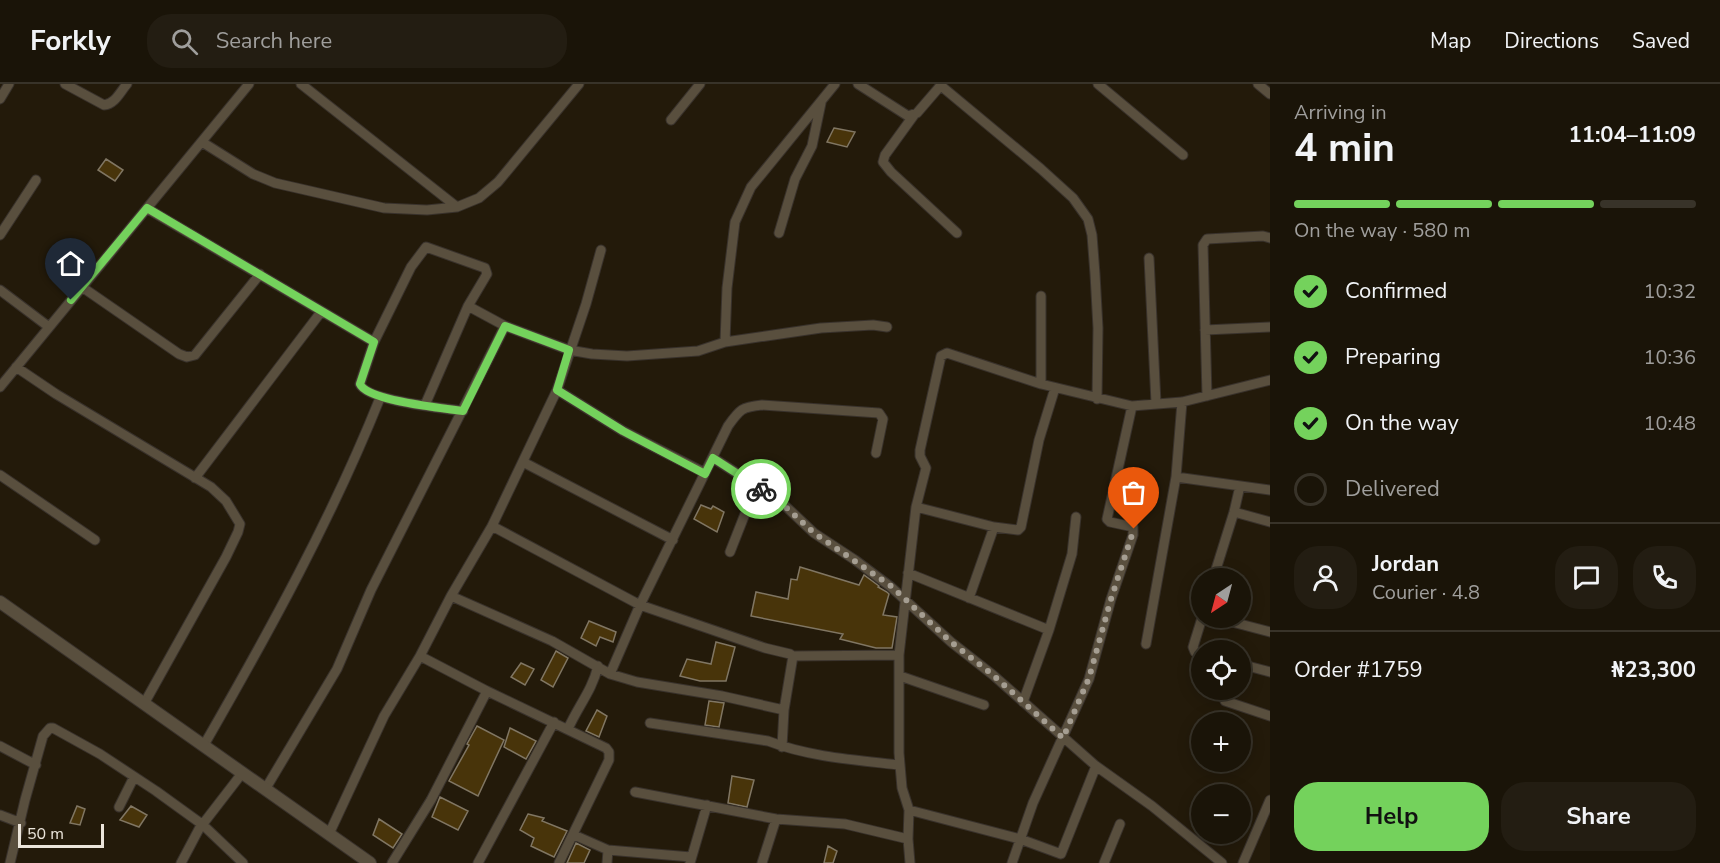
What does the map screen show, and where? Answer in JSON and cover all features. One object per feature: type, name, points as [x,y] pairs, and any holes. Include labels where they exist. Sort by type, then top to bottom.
[{"type":"street","points":[[0,99],[9,84]]},
{"type":"street","points":[[65,84],[104,105],[110,105],[127,84]]},
{"type":"street","points":[[0,386],[249,84]]},
{"type":"street","points":[[301,84],[457,207]]},
{"type":"street","points":[[202,142],[253,174],[275,183],[384,208],[427,210],[457,207],[479,198],[498,182],[579,84]]},
{"type":"street","points":[[671,120],[700,84]]},
{"type":"street","points":[[725,342],[727,288],[735,222],[751,187],[836,84]]},
{"type":"street","points":[[858,84],[903,113],[914,115]]},
{"type":"street","points":[[1098,84],[1183,155]]},
{"type":"street","points":[[1258,84],[1270,94]]},
{"type":"street","points":[[957,233],[883,162],[885,155],[914,115],[941,85],[982,122],[1041,169],[1072,198],[1088,219],[1092,236],[1096,285],[1097,399]]},
{"type":"street","points":[[779,233],[795,179],[812,146],[822,101]]},
{"type":"street","points":[[0,235],[36,180]]},
{"type":"street","points":[[147,208],[374,342]]},
{"type":"street","points":[[1207,396],[1203,244],[1208,239],[1263,236],[1270,238]]},
{"type":"street","points":[[425,405],[468,306],[488,274],[487,270],[426,247],[411,267],[374,342],[360,384],[364,391],[380,398],[463,411]]},
{"type":"street","points":[[329,834],[384,716],[492,526],[557,390],[586,304],[601,250]]},
{"type":"street","points":[[1149,258],[1156,403]]},
{"type":"street","points":[[82,287],[161,343],[187,357],[195,354],[260,274]]},
{"type":"street","points":[[0,290],[49,327]]},
{"type":"street","points":[[1041,296],[1041,384]]},
{"type":"street","points":[[468,306],[505,326],[569,350],[627,356],[698,351],[725,342],[821,328],[873,325],[886,327]]},
{"type":"street","points":[[195,477],[321,312]]},
{"type":"street","points":[[266,788],[337,669],[371,590],[505,326]]},
{"type":"street","points":[[1205,330],[1270,327]]},
{"type":"street","points":[[911,863],[908,839],[909,810],[902,788],[900,765],[899,655],[916,507],[926,468],[920,456],[920,450],[941,356],[946,353],[1055,388],[1132,406],[1182,402],[1270,380]]},
{"type":"street","points":[[16,367],[56,394],[211,487],[226,501],[237,516],[240,524],[238,532],[145,702]]},
{"type":"street","points":[[916,507],[994,527],[1017,530],[1021,527],[1039,440],[1055,388]]},
{"type":"street","points":[[557,390],[623,431],[705,474]]},
{"type":"street","points":[[204,745],[316,540],[354,463],[380,398]]},
{"type":"street","points":[[1146,644],[1176,477],[1182,402]]},
{"type":"street","points":[[610,674],[640,605],[728,426],[744,406],[762,405],[879,413],[882,418],[876,453]]},
{"type":"street","points":[[1012,863],[1033,803],[1089,678],[1134,529],[1107,519],[1132,406]]},
{"type":"street","points":[[713,458],[778,500],[814,533],[872,572],[1096,766],[1152,806],[1222,863]]},
{"type":"street","points":[[523,462],[673,540]]},
{"type":"street","points":[[0,475],[94,540]]},
{"type":"street","points":[[1176,477],[1270,490]]},
{"type":"street","points":[[730,552],[756,486]]},
{"type":"street","points":[[1216,568],[1240,486]]},
{"type":"street","points":[[1234,512],[1270,522]]},
{"type":"street","points":[[1023,702],[1049,630],[1072,554],[1076,517]]},
{"type":"street","points":[[492,526],[640,605],[793,656],[899,655]]},
{"type":"street","points":[[969,598],[994,527]]},
{"type":"street","points":[[908,573],[1049,630]]},
{"type":"street","points":[[451,596],[552,641],[610,674],[637,682],[722,696],[784,710]]},
{"type":"street","points":[[0,602],[145,702],[370,863]]},
{"type":"street","points":[[1251,627],[1270,632]]},
{"type":"street","points":[[420,656],[487,691],[601,744],[609,752],[609,760],[559,863]]},
{"type":"street","points":[[782,747],[784,710],[793,656]]},
{"type":"street","points":[[568,729],[574,714],[595,681],[598,666]]},
{"type":"street","points":[[1251,667],[1270,672]]},
{"type":"street","points":[[900,676],[984,705]]},
{"type":"street","points":[[392,863],[431,800],[487,691]]},
{"type":"street","points":[[1225,701],[1270,716]]},
{"type":"street","points":[[478,863],[554,722]]},
{"type":"street","points":[[651,723],[768,741],[782,747],[837,758],[900,765]]},
{"type":"street","points":[[10,863],[43,736],[50,728],[91,748],[203,825],[243,863]]},
{"type":"street","points":[[0,746],[36,765]]},
{"type":"street","points":[[909,810],[1020,839],[1062,854],[1096,766]]},
{"type":"street","points":[[181,863],[203,825],[243,772]]},
{"type":"street","points":[[119,807],[134,777]]},
{"type":"street","points":[[635,792],[776,819],[845,824],[908,839]]},
{"type":"street","points":[[1242,863],[1270,800]]},
{"type":"street","points":[[574,835],[608,850],[691,860],[707,805]]},
{"type":"street","points":[[0,815],[21,823]]},
{"type":"street","points":[[762,863],[776,819]]},
{"type":"street","points":[[1260,822],[1270,827]]},
{"type":"street","points":[[1104,863],[1120,824]]},
{"type":"street","points":[[607,863],[608,850]]},
{"type":"building","points":[[834,128],[855,132],[847,147],[827,142]]},
{"type":"building","points":[[106,159],[123,170],[115,181],[98,170]]},
{"type":"building","points":[[701,505],[711,509],[713,506],[724,512],[717,532],[694,519]]},
{"type":"building","points":[[800,567],[859,585],[864,575],[887,592],[889,594],[883,615],[897,617],[892,648],[876,648],[840,639],[843,634],[751,616],[756,592],[788,599],[791,579],[797,580]]},
{"type":"building","points":[[589,621],[616,632],[613,642],[600,637],[596,646],[581,638]]},
{"type":"building","points":[[716,642],[735,647],[726,681],[700,681],[680,676],[687,659],[711,664]]},
{"type":"building","points":[[556,651],[568,658],[553,687],[541,680]]},
{"type":"building","points":[[521,663],[534,669],[525,685],[511,677]]},
{"type":"building","points":[[709,701],[724,703],[719,727],[705,725]]},
{"type":"building","points":[[597,710],[607,716],[599,737],[586,731]]},
{"type":"building","points":[[477,726],[504,740],[478,796],[449,781]]},
{"type":"building","points":[[510,728],[536,741],[526,759],[504,747]]},
{"type":"building","points":[[732,776],[754,780],[747,807],[728,803]]},
{"type":"building","points":[[440,797],[468,811],[458,830],[432,817]]},
{"type":"building","points":[[77,806],[85,809],[80,825],[70,823]]},
{"type":"building","points":[[131,806],[147,815],[139,827],[120,820]]},
{"type":"building","points":[[528,814],[544,818],[542,821],[567,831],[554,857],[531,846],[534,838],[520,830]]},
{"type":"building","points":[[379,819],[402,834],[393,848],[373,835]]},
{"type":"building","points":[[576,843],[590,850],[584,863],[567,863]]},
{"type":"building","points":[[828,846],[837,851],[833,863],[824,863]]},
{"type":"way so far","points":[[761,489],[778,500],[814,533],[891,586],[951,642],[993,675],[1063,738],[1089,678],[1134,529]]},
{"type":"route","points":[[71,300],[147,208],[374,342],[360,384],[364,391],[380,398],[463,411],[505,326],[569,350],[557,390],[623,431],[705,474],[713,458],[761,489]]}]
